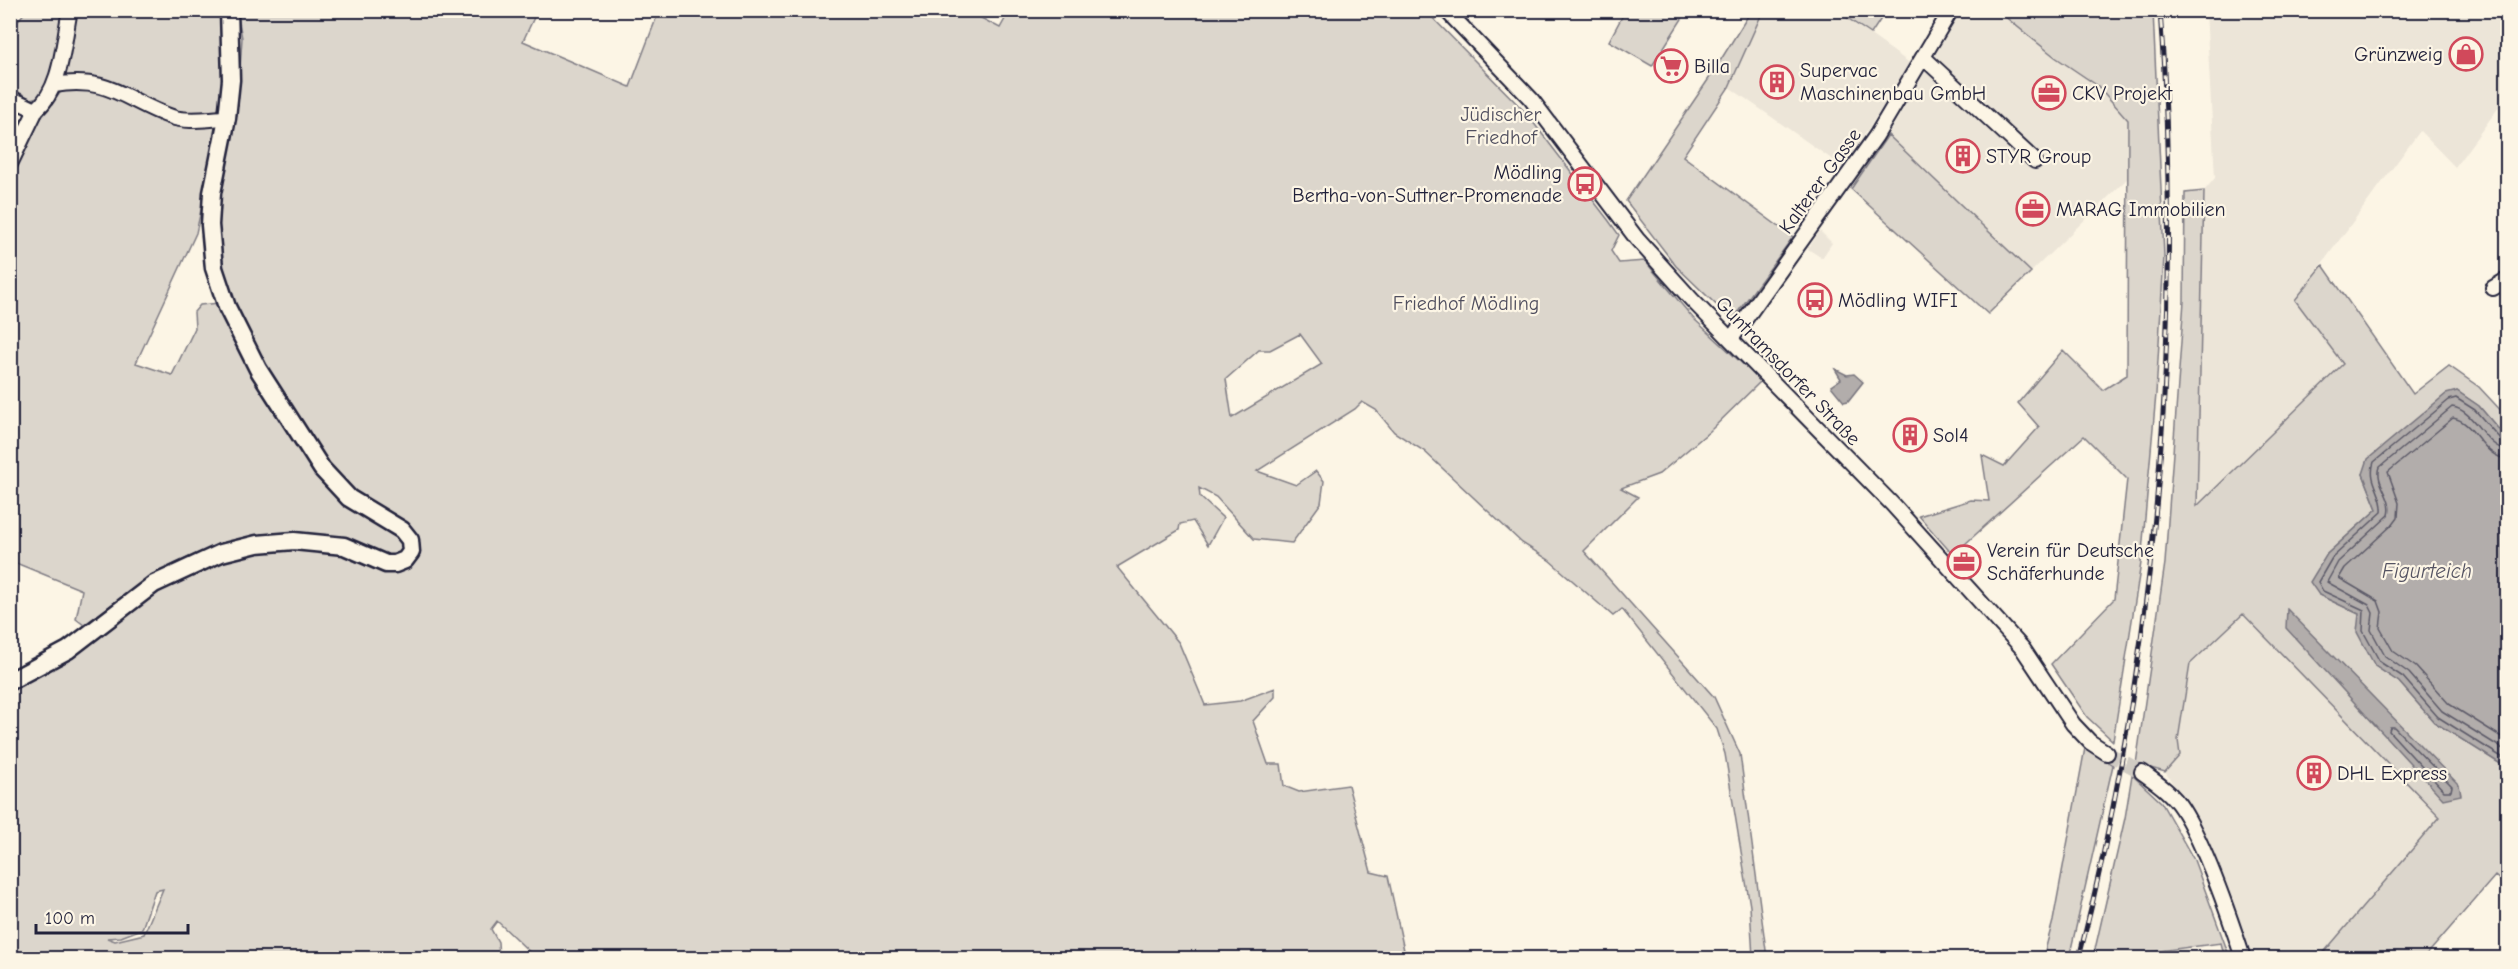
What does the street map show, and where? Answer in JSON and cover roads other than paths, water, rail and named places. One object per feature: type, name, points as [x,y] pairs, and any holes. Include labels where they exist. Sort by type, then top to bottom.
[{"type":"main road","points":[[10,681],[68,650],[154,584],[221,553],[257,544],[294,541],[344,546],[387,564],[394,564],[405,560],[411,552],[410,540],[402,530],[359,506],[335,485],[322,469],[258,369],[227,307],[214,268],[210,225],[212,193],[227,118],[232,55],[230,10]]},
{"type":"street","points":[[10,164],[36,110],[49,100],[70,10]]},
{"type":"street","name":"Guntramsdorfer Straße","points":[[1446,10],[1531,99],[1637,239],[1692,300],[1947,564],[2023,649],[2073,724],[2090,742],[2107,753]]},
{"type":"street","name":"Kalterer Gasse","points":[[1731,339],[1876,136],[1951,10]]},
{"type":"street","points":[[1923,57],[2035,161]]},
{"type":"street","points":[[54,85],[76,82],[100,84],[174,118],[227,118]]},
{"type":"street","points":[[10,98],[36,110]]},
{"type":"street","points":[[2493,288],[2508,279]]},
{"type":"street","points":[[2142,772],[2170,794],[2182,809],[2204,856],[2243,958]]},
{"type":"water","points":[[1835,369],[1847,375],[1854,374],[1863,382],[1848,401],[1844,402],[1831,386],[1841,379]]},
{"type":"water","name":"Figurteich","points":[[2457,391],[2479,406],[2507,439],[2507,768],[2434,722],[2399,682],[2375,666],[2357,632],[2359,614],[2319,595],[2310,582],[2327,554],[2377,509],[2363,474],[2368,459],[2446,394]]},
{"type":"water","points":[[2287,609],[2459,785],[2461,795],[2443,799],[2286,628]]},
{"type":"tunnel","points":[[2107,753],[2142,772]]},
{"type":"railway","points":[[2079,958],[2106,842],[2128,725],[2145,607],[2158,488],[2165,368],[2168,249],[2167,129],[2160,10]]},
{"type":"place","name":"Grünzweig","points":[[2466,54]]},
{"type":"place","name":"Billa","points":[[1671,66]]},
{"type":"place","name":"Supervac Maschinenbau GmbH","points":[[1777,82]]},
{"type":"place","name":"CKV Projekt","points":[[2049,93]]},
{"type":"place","name":"STYR Group","points":[[1963,156]]},
{"type":"place","name":"Mödling Bertha-von-Suttner-Promenade","points":[[1585,184]]},
{"type":"place","name":"MARAG Immobilien","points":[[2033,209]]},
{"type":"place","name":"Mödling WIFI","points":[[1815,300]]},
{"type":"place","name":"Sol4","points":[[1910,435]]},
{"type":"place","name":"Verein für Deutsche Schäferhunde","points":[[1964,562]]},
{"type":"place","name":"DHL Express","points":[[2314,773]]},
{"type":"park label","name":"Jüdischer Friedhof","points":[[1501,126]]},
{"type":"park label","name":"Friedhof Mödling","points":[[1466,303]]}]
